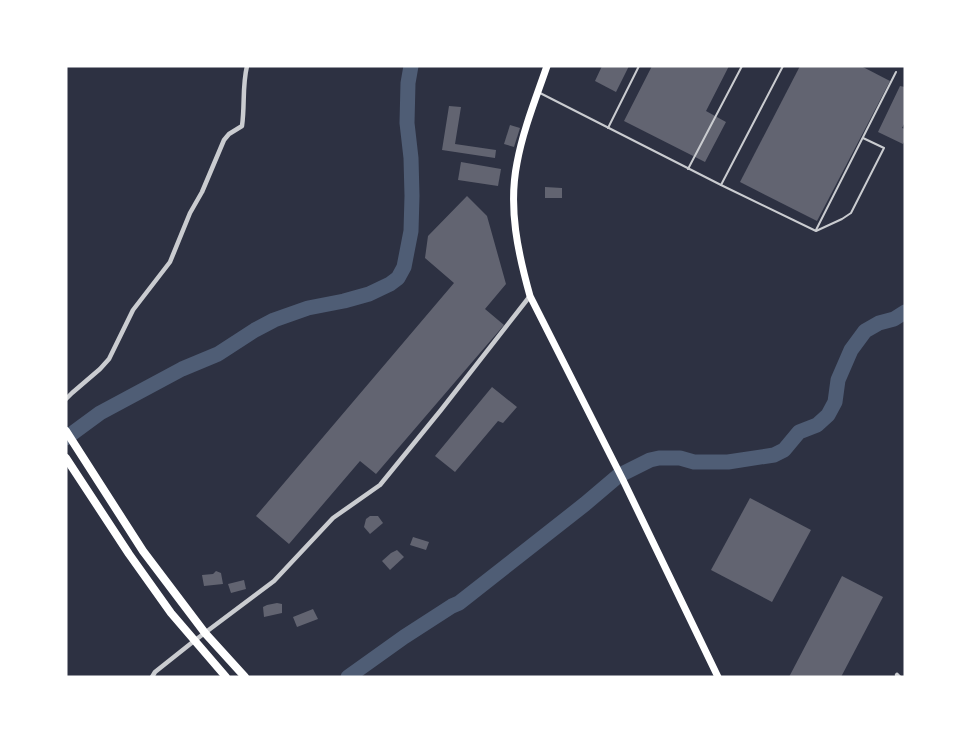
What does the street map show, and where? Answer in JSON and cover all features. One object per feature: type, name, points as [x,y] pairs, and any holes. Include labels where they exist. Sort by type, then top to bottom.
[{"type":"highway","points":[[66,431],[143,551],[205,633],[245,677]]},
{"type":"highway","points":[[66,458],[171,613],[226,677]]},
{"type":"main road","points":[[547,66],[522,140],[514,185],[515,226],[519,256],[530,296],[623,480],[718,677]]},
{"type":"street","points":[[66,399],[109,359],[133,310],[170,262],[224,140],[242,126],[247,66]]},
{"type":"street","points":[[152,677],[155,672],[194,641],[274,581],[333,518],[380,485],[530,296]]},
{"type":"lane","points":[[608,128],[639,66]]},
{"type":"lane","points":[[688,169],[742,66]]},
{"type":"lane","points":[[721,185],[783,66]]},
{"type":"lane","points":[[816,231],[896,72]]},
{"type":"lane","points":[[538,92],[816,231]]},
{"type":"lane","points":[[816,231],[851,213],[884,148],[863,138]]},
{"type":"building","points":[[602,66],[629,66],[616,92],[595,81]]},
{"type":"building","points":[[652,66],[729,66],[706,111],[726,122],[705,162],[624,121]]},
{"type":"building","points":[[800,66],[861,66],[890,81],[817,221],[740,182]]},
{"type":"building","points":[[900,86],[905,87],[905,122],[902,128],[905,129],[905,140],[903,144],[878,132]]},
{"type":"building","points":[[449,106],[461,107],[455,144],[496,150],[495,158],[442,150]]},
{"type":"building","points":[[510,125],[520,128],[514,147],[504,144]]},
{"type":"building","points":[[461,162],[501,169],[498,186],[458,180]]},
{"type":"building","points":[[545,187],[562,188],[562,198],[545,198]]},
{"type":"building","points":[[467,196],[487,216],[506,284],[485,309],[504,325],[376,474],[360,461],[289,544],[256,516],[454,283],[425,258],[428,236]]},
{"type":"building","points":[[492,387],[517,407],[503,423],[498,421],[455,472],[435,456]]},
{"type":"building","points":[[750,498],[811,530],[772,602],[711,570]]},
{"type":"building","points":[[370,516],[378,516],[383,523],[370,534],[364,527],[366,519]]},
{"type":"building","points":[[413,537],[429,542],[426,550],[410,545]]},
{"type":"building","points":[[397,550],[404,557],[390,570],[382,561]]},
{"type":"building","points":[[216,571],[221,573],[223,584],[204,586],[202,575],[213,574]]},
{"type":"building","points":[[842,576],[883,597],[841,677],[789,677]]},
{"type":"building","points":[[244,580],[246,589],[231,593],[228,584]]},
{"type":"building","points":[[282,604],[282,613],[264,617],[263,607]]},
{"type":"building","points":[[313,609],[318,619],[297,627],[293,617]]},
{"type":"waterway","points":[[66,438],[100,413],[182,369],[218,354],[274,320],[308,308],[369,294],[398,278],[404,267],[411,231],[411,158],[407,123],[408,83],[411,66]]},
{"type":"waterway","points":[[348,677],[404,637],[459,603],[618,476],[659,458],[680,458],[694,462],[728,462],[774,455],[784,450],[799,432],[817,425],[828,415],[835,402],[838,380],[851,350],[865,331],[905,312]]}]
